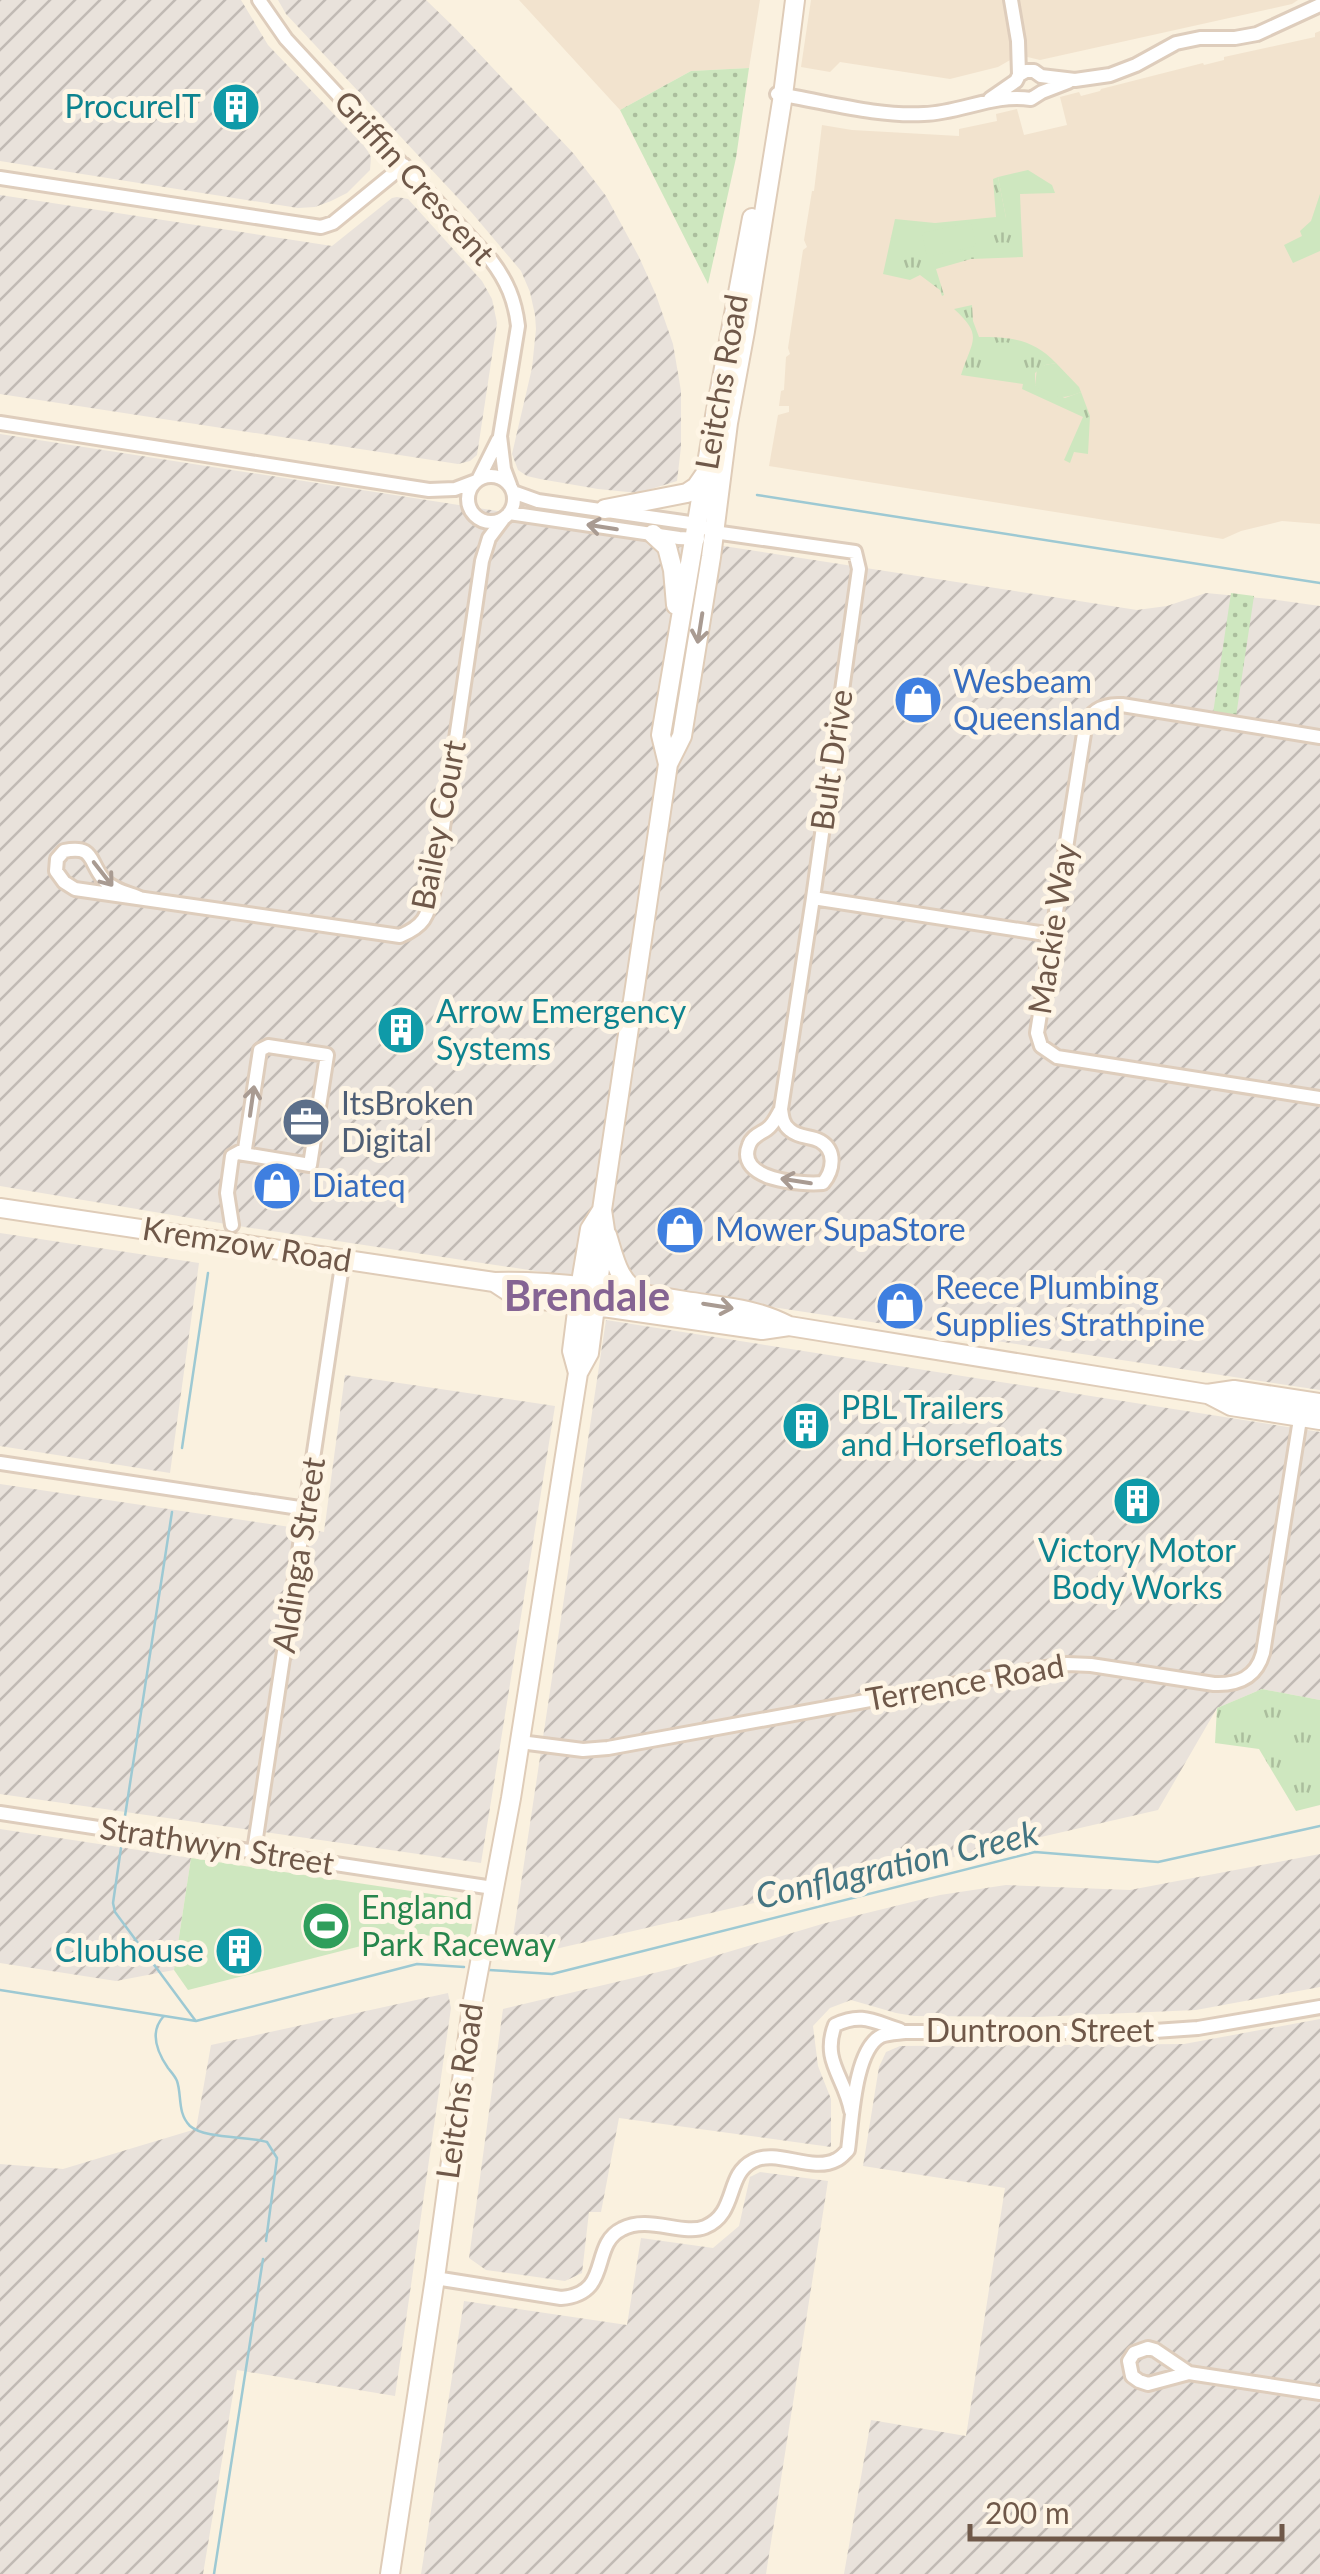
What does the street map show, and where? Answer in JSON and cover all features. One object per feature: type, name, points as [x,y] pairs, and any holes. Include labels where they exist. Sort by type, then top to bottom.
[{"type":"street","name":"Griffin Crescent","points":[[259,0],[286,39],[490,260],[512,294],[518,326],[500,436],[511,488]]},
{"type":"street","name":"Leitchs Road","points":[[668,764],[661,735],[746,331],[794,0]]},
{"type":"street","points":[[1011,0],[1018,41],[1016,90],[1022,96]]},
{"type":"street","points":[[990,99],[1026,71],[1076,80],[1098,78],[1122,71],[1168,46],[1270,30],[1320,5]]},
{"type":"street","points":[[1296,18],[1320,16]]},
{"type":"street","points":[[1018,41],[1044,84],[1042,92]]},
{"type":"street","points":[[779,94],[902,114],[944,112],[990,99],[1031,98],[1076,80]]},
{"type":"street","name":"Leitchs Road","points":[[588,1297],[605,1230],[602,1210],[668,764],[682,736],[705,473],[779,94]]},
{"type":"street","points":[[0,178],[321,227],[333,223],[404,165]]},
{"type":"street","points":[[0,423],[428,490],[455,489],[478,479],[497,477],[538,501],[605,509],[702,532]]},
{"type":"street","name":"Griffin Crescent","points":[[478,479],[500,436]]},
{"type":"street","points":[[605,509],[687,492],[696,488],[705,473]]},
{"type":"street","points":[[471,512],[468,494],[478,479]]},
{"type":"street","points":[[507,516],[513,506],[511,488]]},
{"type":"street","points":[[428,490],[478,519],[491,522],[507,516],[652,534],[702,532]]},
{"type":"street","name":"Bailey Court","points":[[471,512],[480,536],[482,561]]},
{"type":"street","name":"Bailey Court","points":[[140,898],[104,880],[89,854],[78,848],[64,851],[57,859],[56,871],[76,889],[400,936],[418,928],[428,912],[434,889],[482,561],[490,538],[507,516]]},
{"type":"street","name":"Bult Drive","points":[[702,532],[855,552],[859,569],[781,1109]]},
{"type":"street","points":[[652,534],[667,548],[673,570],[673,670]]},
{"type":"street","name":"Mackie Way","points":[[1320,737],[1122,705],[1095,710],[1084,727],[1037,1032],[1050,1054],[1320,1098]]},
{"type":"street","points":[[813,898],[1052,935]]},
{"type":"street","points":[[232,1225],[227,1193],[232,1156],[246,1148],[260,1050],[268,1046],[326,1054],[310,1165],[238,1153]]},
{"type":"street","points":[[781,1109],[783,1122],[791,1131],[818,1139],[827,1147],[831,1173],[823,1182],[810,1184],[762,1175],[752,1168],[748,1147],[754,1136],[774,1122],[781,1109]]},
{"type":"street","name":"Kremzow Road","points":[[0,1208],[494,1282],[521,1281],[762,1330],[789,1326],[1207,1394],[1231,1406],[1311,1410]]},
{"type":"street","name":"Leitchs Road","points":[[390,2574],[473,2000],[520,1742],[578,1373],[589,1353],[590,1229],[602,1210]]},
{"type":"street","points":[[605,1230],[619,1272],[631,1288],[644,1294]]},
{"type":"street","name":"Aldinga Street","points":[[254,1852],[343,1260]]},
{"type":"street","name":"Kremzow Road","points":[[588,1297],[644,1294],[764,1313],[789,1326]]},
{"type":"street","name":"Terrence Road","points":[[520,1742],[596,1750],[1067,1664],[1214,1684],[1248,1678],[1264,1653],[1311,1410]]},
{"type":"street","points":[[0,1463],[306,1509]]},
{"type":"street","name":"Strathwyn Street","points":[[0,1814],[493,1888]]},
{"type":"street","name":"Duntroon Street","points":[[862,2064],[867,2048],[883,2034],[1140,2032],[1198,2028],[1320,2007]]},
{"type":"street","points":[[852,2119],[848,2096],[830,2057],[830,2038],[835,2026],[848,2019],[864,2018],[905,2032]]},
{"type":"street","points":[[830,2057],[843,2069],[862,2064]]},
{"type":"street","points":[[434,2278],[573,2298],[591,2285],[610,2238],[621,2229],[645,2223],[701,2229],[718,2220],[728,2206],[741,2170],[762,2157],[822,2164],[836,2161],[848,2150],[862,2064]]},
{"type":"street","points":[[1189,2373],[1320,2393]]},
{"type":"shaded area","points":[[0,0],[241,0],[268,45],[366,148],[371,157],[370,170],[347,193],[315,207],[298,208],[0,161]]},
{"type":"shaded area","points":[[278,0],[426,0],[574,154],[606,196],[639,257],[673,344],[681,391],[677,481],[638,493],[540,479],[518,470],[512,454],[532,368],[536,329],[530,292],[521,271],[286,14]]},
{"type":"shaded area","points":[[519,0],[760,0],[749,68],[691,71],[620,110]]},
{"type":"shaded area","points":[[811,0],[1298,0],[1040,60],[1019,55],[998,67],[950,79],[840,62],[830,72],[801,67]]},
{"type":"shaded area","points":[[1320,31],[1320,524],[1282,521],[1223,539],[769,466],[778,415],[789,412],[789,406],[779,406],[803,250],[807,247],[804,240],[822,125],[959,136],[959,129],[997,121],[996,114],[1017,109],[1024,135],[1067,125],[1060,97],[1079,92],[1081,96],[1315,37]]},
{"type":"shaded area","points":[[0,195],[332,246],[392,198],[408,199],[482,281],[492,299],[497,323],[477,455],[458,464],[0,394]]},
{"type":"shaded area","points":[[0,434],[1137,610],[1167,606],[1206,593],[1320,606],[1320,1390],[232,1225],[0,1186]]},
{"type":"shaded area","points":[[0,1233],[199,1263],[170,1473],[0,1446]]},
{"type":"shaded area","points":[[606,1320],[1320,1432],[1320,1700],[1262,1689],[1217,1708],[1158,1810],[551,1950],[512,1943]]},
{"type":"shaded area","points":[[345,1375],[555,1406],[481,1863],[0,1794],[0,1484],[324,1532]]},
{"type":"shaded area","points":[[0,1829],[191,1858],[174,1970],[116,1981],[0,1963]]},
{"type":"shaded area","points":[[1320,1854],[1320,1987],[1196,2010],[1036,2017],[914,2016],[851,2000],[830,2008],[813,2026],[818,2066],[831,2099],[831,2147],[619,2118],[601,2212],[589,2212],[582,2273],[565,2281],[486,2270],[469,2258],[503,2009],[671,1969],[822,1924],[940,1895],[1006,1885],[1130,1890]]},
{"type":"shaded area","points":[[448,1993],[451,2008],[395,2396],[237,2370],[203,2574],[0,2574],[0,2164],[63,2169],[196,2129],[211,2045]]},
{"type":"shaded area","points":[[1320,2019],[1320,2574],[844,2574],[871,2420],[966,2436],[1005,2188],[863,2166],[879,2067],[886,2052],[900,2046],[1184,2044]]},
{"type":"shaded area","points":[[760,2172],[828,2181],[766,2574],[421,2574],[464,2301],[627,2325],[641,2238],[713,2248],[739,2226],[750,2177]]},
{"type":"green space","points":[[749,68],[736,158],[708,284],[620,110],[691,71]]},
{"type":"green space","points":[[1028,170],[1052,185],[1055,193],[1020,194],[1021,218],[1006,218],[998,177]]},
{"type":"green space","points":[[998,177],[1006,218],[1021,218],[1023,257],[971,259],[936,269],[942,296],[920,275],[910,280],[883,274],[895,219],[935,223],[996,217],[993,179]]},
{"type":"green space","points":[[1320,194],[1320,251],[1293,263],[1284,245],[1302,236],[1300,231],[1311,221]]},
{"type":"green space","points":[[971,222],[976,246],[927,257],[922,233]]},
{"type":"green space","points":[[972,305],[979,337],[1021,341],[1056,363],[1035,373],[1035,385],[1065,398],[1081,392],[1090,416],[1088,454],[1074,452],[1070,463],[1064,460],[1083,417],[1022,389],[1023,384],[961,375],[973,339],[969,326],[954,309]]},
{"type":"green space","points":[[1056,363],[1081,392],[1057,397],[1035,385],[1037,369]]},
{"type":"green space","points":[[1231,593],[1254,596],[1235,723],[1212,720]]},
{"type":"green space","points":[[1262,1689],[1320,1700],[1320,1805],[1296,1811],[1259,1749],[1215,1743],[1217,1708]]},
{"type":"green space","name":"England Park Raceway","points":[[191,1858],[458,1898],[471,1911],[469,1942],[412,1933],[188,1990],[174,1970]]},
{"type":"waterway","points":[[757,495],[1320,583]]},
{"type":"waterway","points":[[182,1448],[208,1273]]},
{"type":"waterway","points":[[125,1816],[172,1512]]},
{"type":"waterway","name":"Conflagration Creek","points":[[489,1970],[552,1974],[1035,1852],[1158,1862],[1320,1826]]},
{"type":"waterway","points":[[121,1848],[115,1912],[195,2020]]},
{"type":"waterway","name":"Conflagration Creek","points":[[0,1990],[196,2021],[417,1964],[464,1967]]},
{"type":"waterway","points":[[163,2017],[156,2029],[156,2042],[177,2081],[181,2110],[190,2126],[206,2133],[267,2142],[277,2158],[266,2241]]},
{"type":"waterway","points":[[214,2574],[263,2259]]},
{"type":"place","name":"ProcureIT","points":[[236,107]]},
{"type":"place","name":"Wesbeam Queensland","points":[[918,700]]},
{"type":"place","name":"Arrow Emergency Systems","points":[[401,1030]]},
{"type":"place","name":"ItsBroken Digital","points":[[306,1122]]},
{"type":"place","name":"Diateq","points":[[277,1186]]},
{"type":"place","name":"Mower SupaStore","points":[[680,1230]]},
{"type":"place","name":"Reece Plumbing Supplies Strathpine","points":[[900,1306]]},
{"type":"place","name":"PBL Trailers and Horsefloats","points":[[806,1426]]},
{"type":"place","name":"Victory Motor Body Works","points":[[1137,1501]]},
{"type":"place","name":"England Park Raceway","points":[[326,1926]]},
{"type":"place","name":"Clubhouse","points":[[239,1951]]},
{"type":"district","name":"Brendale","points":[[587,1296]]}]
